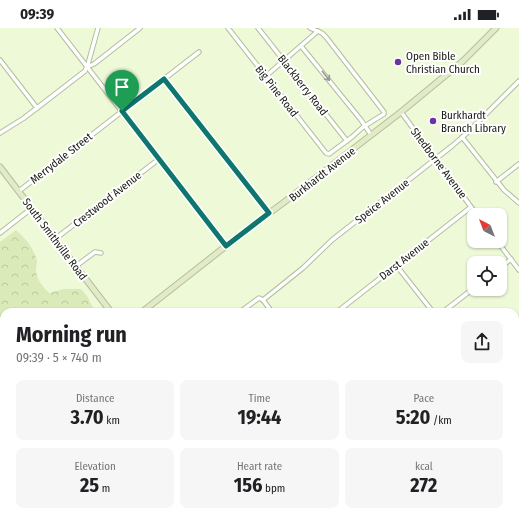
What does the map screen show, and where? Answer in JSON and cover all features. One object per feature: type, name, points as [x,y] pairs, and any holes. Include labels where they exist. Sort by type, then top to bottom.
[{"type":"street","points":[[57,28],[226,246]]},
{"type":"street","points":[[0,133],[37,108],[85,71],[98,28]]},
{"type":"street","points":[[87,67],[94,64],[140,28]]},
{"type":"street","name":"Big Pine Road","points":[[228,28],[327,154],[333,152],[347,141]]},
{"type":"street","name":"Blackberry Road","points":[[258,28],[347,141]]},
{"type":"street","points":[[310,28],[318,31],[326,37],[384,114],[347,141]]},
{"type":"street","name":"Burkhardt Avenue","points":[[147,308],[401,112],[463,61],[496,28]]},
{"type":"street","points":[[266,76],[318,31]]},
{"type":"street","points":[[301,46],[366,126],[371,135]]},
{"type":"street","name":"Merrydale Street","points":[[19,191],[199,52]]},
{"type":"street","points":[[0,60],[37,108]]},
{"type":"street","points":[[164,79],[269,213]]},
{"type":"street","name":"Speice Avenue","points":[[246,308],[258,299],[263,300],[303,268],[332,240],[436,159],[462,137],[519,81]]},
{"type":"street","name":"Shedborne Avenue","points":[[401,112],[471,207]]},
{"type":"street","points":[[462,137],[496,182],[519,203]]},
{"type":"street","name":"Crestwood Avenue","points":[[55,239],[159,159]]},
{"type":"street","points":[[496,182],[519,164]]},
{"type":"street","name":"South Smithville Road","points":[[0,167],[108,308]]},
{"type":"street","name":"Darst Avenue","points":[[342,308],[471,207]]},
{"type":"street","points":[[0,233],[32,208]]},
{"type":"street","points":[[502,248],[519,270]]},
{"type":"street","points":[[76,266],[95,252],[101,253]]},
{"type":"street","points":[[507,262],[511,259]]},
{"type":"street","points":[[396,265],[430,308]]},
{"type":"street","points":[[448,308],[467,293]]},
{"type":"street","points":[[263,300],[269,308]]},
{"type":"green space","points":[[16,230],[26,240],[34,252],[37,261],[36,271],[38,277],[47,291],[49,293],[64,289],[81,289],[87,296],[93,308],[0,308],[0,242]]},
{"type":"place","name":"Open Bible Christian Church","points":[[398,62]]},
{"type":"place","name":"Burkhardt Branch Library","points":[[433,121]]},
{"type":"route","points":[[164,79],[269,213],[226,246],[122,111],[164,79]]}]
